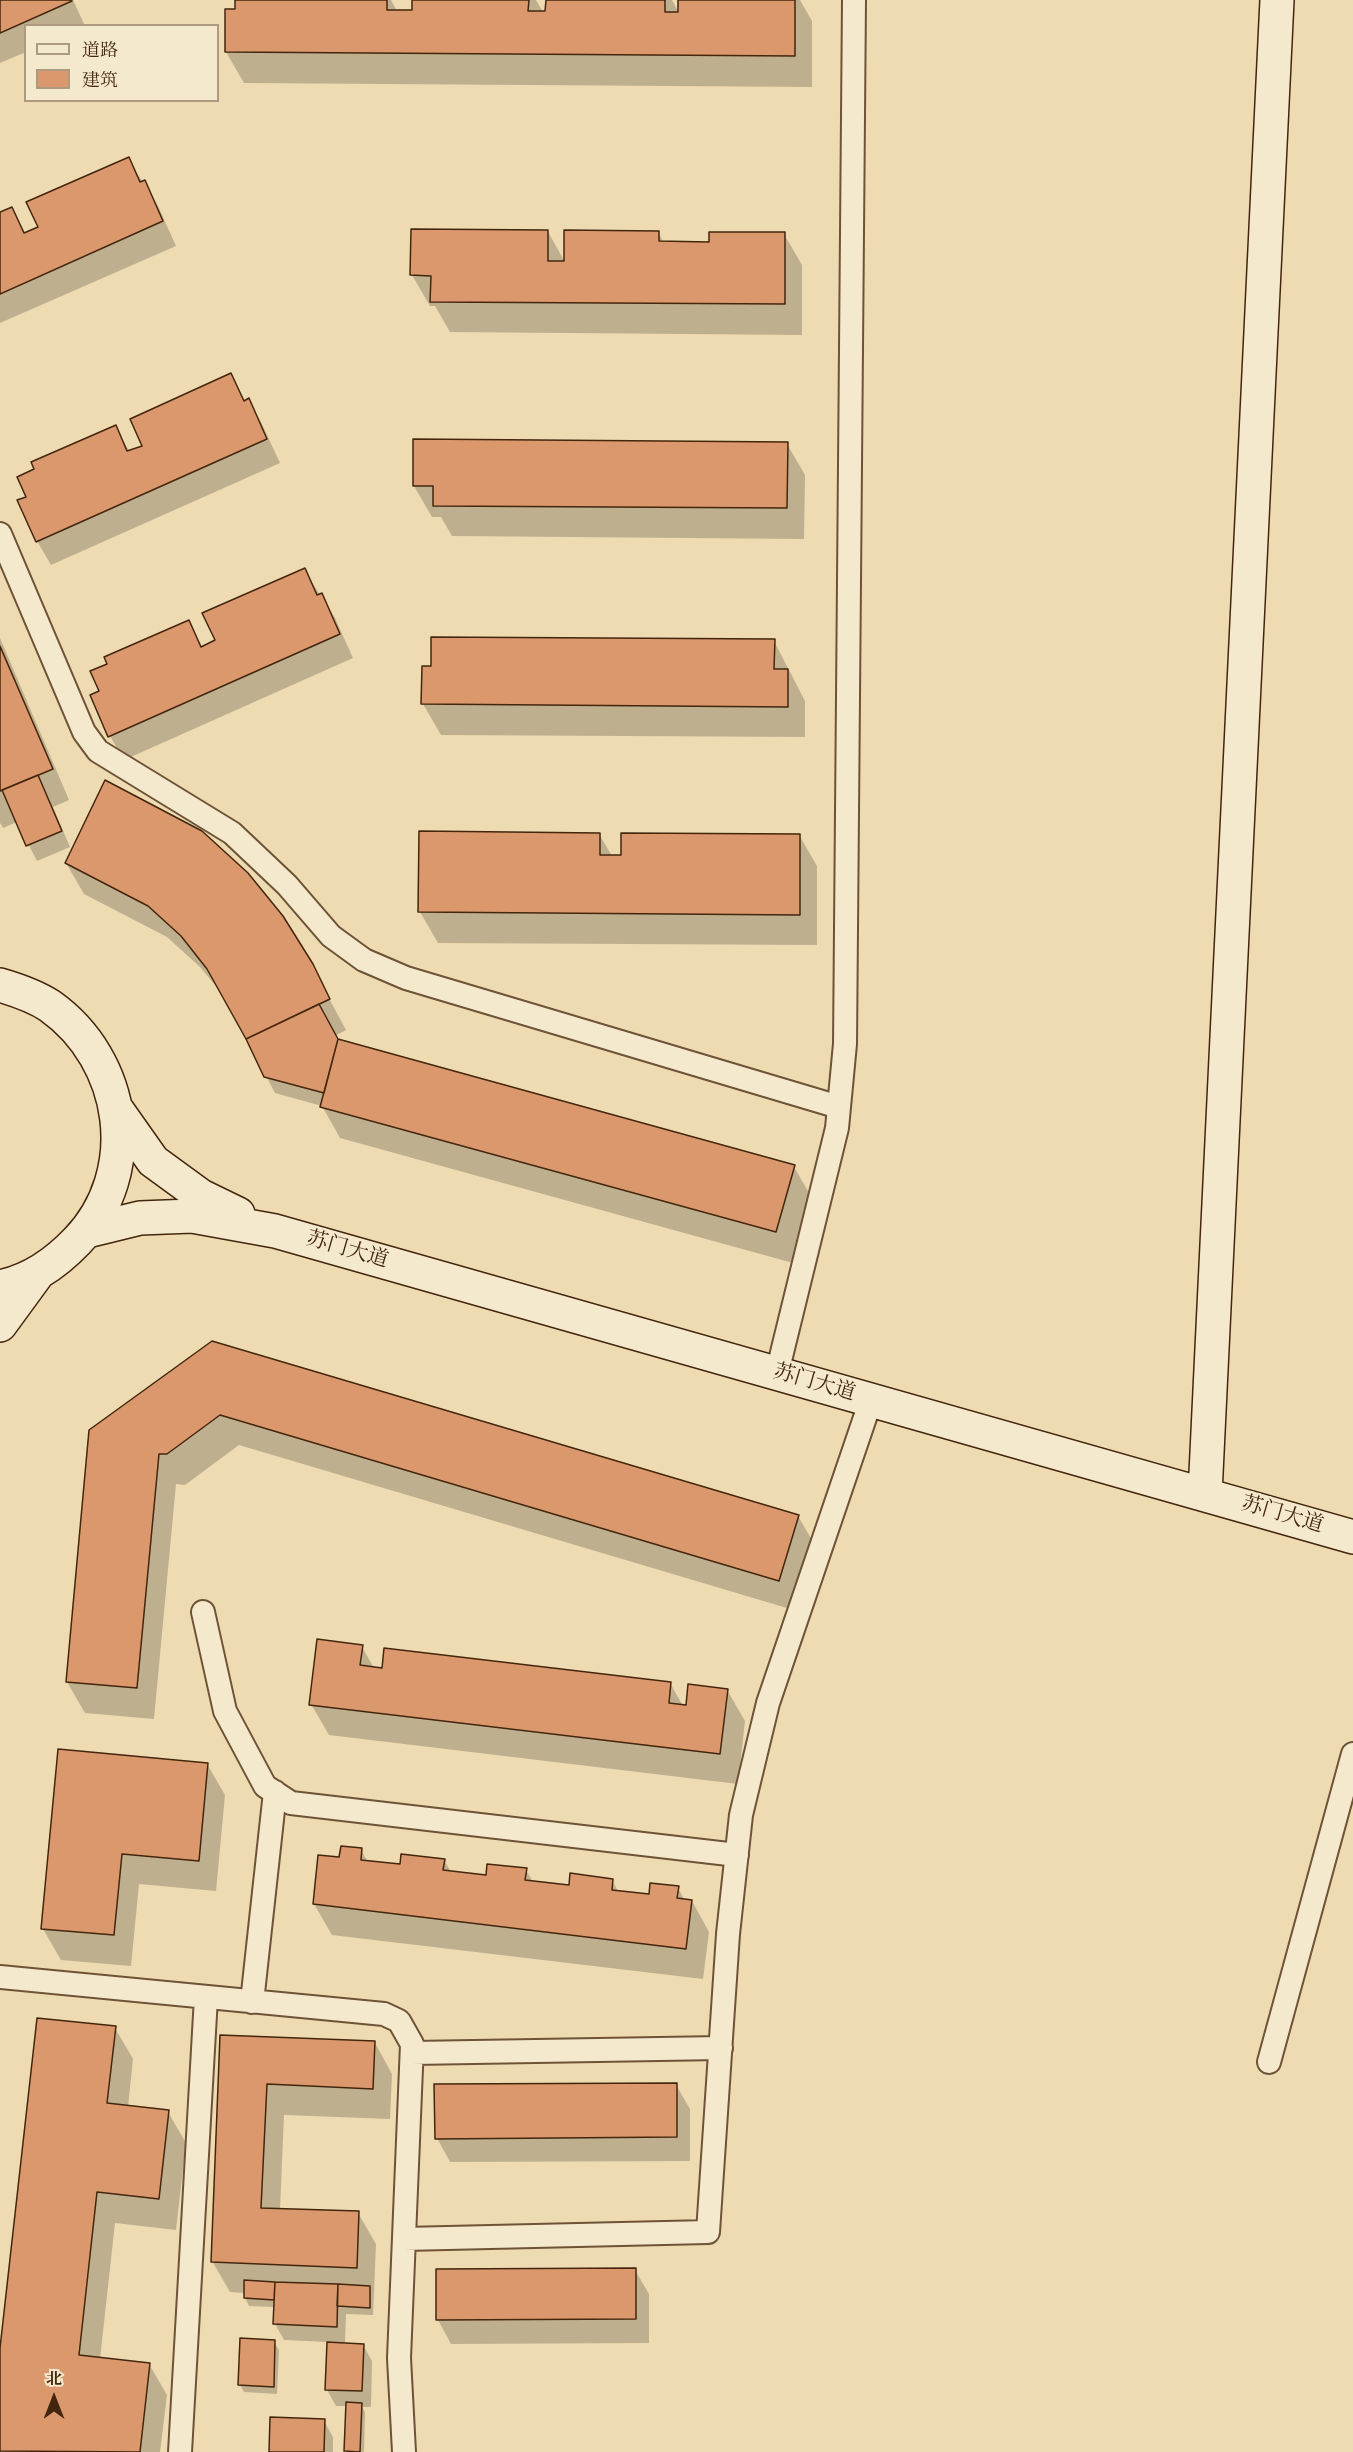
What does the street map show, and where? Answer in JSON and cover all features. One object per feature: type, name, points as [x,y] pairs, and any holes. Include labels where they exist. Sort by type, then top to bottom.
[{"type":"main road","points":[[1205,1494],[1277,0]]},
{"type":"main road","points":[[0,1287],[38,1273],[65,1254],[87,1231],[104,1204],[115,1174],[119,1142],[117,1110],[108,1079],[94,1050],[73,1025],[49,1005],[7,984]]},
{"type":"main road","points":[[117,1110],[153,1161],[201,1196],[275,1231]]},
{"type":"main road","points":[[87,1231],[140,1218],[192,1216],[275,1231]]},
{"type":"main road","name":"苏门大道","points":[[275,1231],[1353,1537]]},
{"type":"main road","points":[[0,1324],[38,1273]]},
{"type":"lane","points":[[777,1373],[837,1128],[845,1044],[854,0]]},
{"type":"lane","points":[[0,534],[84,732],[98,751],[232,833],[287,885],[331,936],[364,960],[406,978],[839,1107]]},
{"type":"lane","points":[[404,2239],[708,2232],[728,1934],[741,1815],[768,1703],[871,1400]]},
{"type":"lane","points":[[203,1612],[225,1711],[265,1786],[291,1803],[737,1855]]},
{"type":"lane","points":[[1269,2062],[1353,1754]]},
{"type":"lane","points":[[252,2002],[275,1792]]},
{"type":"lane","points":[[0,1977],[384,2014],[399,2021],[412,2044],[399,2358],[404,2452]]},
{"type":"lane","points":[[180,2452],[206,1997]]},
{"type":"lane","points":[[412,2053],[722,2048]]},
{"type":"building","points":[[0,0],[71,0],[72,1],[0,33]]},
{"type":"building","points":[[235,0],[387,0],[387,10],[412,10],[412,0],[529,0],[528,11],[545,11],[546,0],[665,0],[665,12],[678,12],[678,0],[795,0],[795,56],[225,52],[225,9],[235,9]]},
{"type":"building","points":[[129,157],[140,182],[145,180],[163,221],[0,294],[0,212],[12,207],[24,233],[38,227],[26,202]]},
{"type":"building","points":[[411,229],[548,230],[548,261],[564,261],[564,230],[659,231],[659,241],[709,242],[709,232],[785,232],[785,304],[430,302],[431,276],[410,275]]},
{"type":"building","points":[[231,373],[244,401],[249,398],[267,439],[36,542],[17,500],[26,497],[17,477],[34,469],[31,462],[116,425],[127,451],[142,446],[130,419]]},
{"type":"building","points":[[413,439],[788,442],[787,508],[433,506],[433,486],[413,486]]},
{"type":"building","points":[[305,568],[317,595],[322,593],[340,634],[108,737],[90,695],[99,691],[90,671],[107,664],[104,657],[189,620],[201,647],[215,640],[202,613]]},
{"type":"building","points":[[431,637],[775,639],[774,669],[788,669],[788,707],[421,704],[422,666],[431,666]]},
{"type":"building","points":[[0,646],[53,769],[0,791]]},
{"type":"building","points":[[38,775],[62,831],[26,846],[2,790]]},
{"type":"building","points":[[105,780],[202,831],[248,873],[283,916],[313,964],[330,999],[246,1039],[207,969],[181,936],[148,906],[65,863]]},
{"type":"building","points":[[419,831],[600,833],[600,855],[621,855],[621,833],[800,834],[800,915],[418,912]]},
{"type":"building","points":[[319,1004],[338,1039],[324,1093],[264,1077],[246,1039]]},
{"type":"building","points":[[338,1039],[795,1165],[776,1232],[320,1107]]},
{"type":"building","points":[[212,1341],[799,1515],[779,1581],[220,1415],[167,1454],[159,1454],[137,1688],[66,1682],[89,1430]]},
{"type":"building","points":[[317,1639],[363,1645],[360,1665],[382,1668],[384,1648],[671,1682],[669,1703],[686,1705],[688,1684],[728,1689],[720,1754],[309,1705]]},
{"type":"building","points":[[58,1749],[208,1763],[199,1861],[122,1854],[114,1935],[41,1929]]},
{"type":"building","points":[[341,1846],[362,1848],[361,1860],[400,1864],[401,1854],[445,1859],[443,1870],[486,1875],[487,1864],[527,1868],[525,1880],[569,1885],[570,1873],[613,1879],[612,1890],[649,1894],[650,1883],[679,1886],[677,1898],[692,1900],[686,1949],[313,1904],[318,1855],[339,1857]]},
{"type":"building","points":[[37,2018],[116,2026],[107,2103],[169,2110],[159,2199],[97,2192],[79,2355],[150,2363],[140,2452],[0,2451],[0,2348]]},
{"type":"building","points":[[220,2035],[375,2041],[373,2089],[267,2084],[261,2208],[359,2211],[357,2268],[211,2262]]},
{"type":"building","points":[[677,2083],[677,2137],[435,2139],[434,2084]]},
{"type":"building","points":[[636,2268],[636,2319],[436,2320],[436,2269]]},
{"type":"building","points":[[244,2280],[275,2282],[274,2300],[244,2298]]},
{"type":"building","points":[[275,2282],[338,2284],[337,2327],[273,2324]]},
{"type":"building","points":[[338,2284],[370,2286],[370,2308],[337,2306]]},
{"type":"building","points":[[240,2338],[275,2340],[274,2387],[238,2385]]},
{"type":"building","points":[[327,2342],[364,2344],[362,2391],[325,2390]]},
{"type":"building","points":[[346,2402],[362,2403],[360,2452],[344,2451]]},
{"type":"building","points":[[270,2417],[325,2419],[324,2452],[269,2452]]}]
